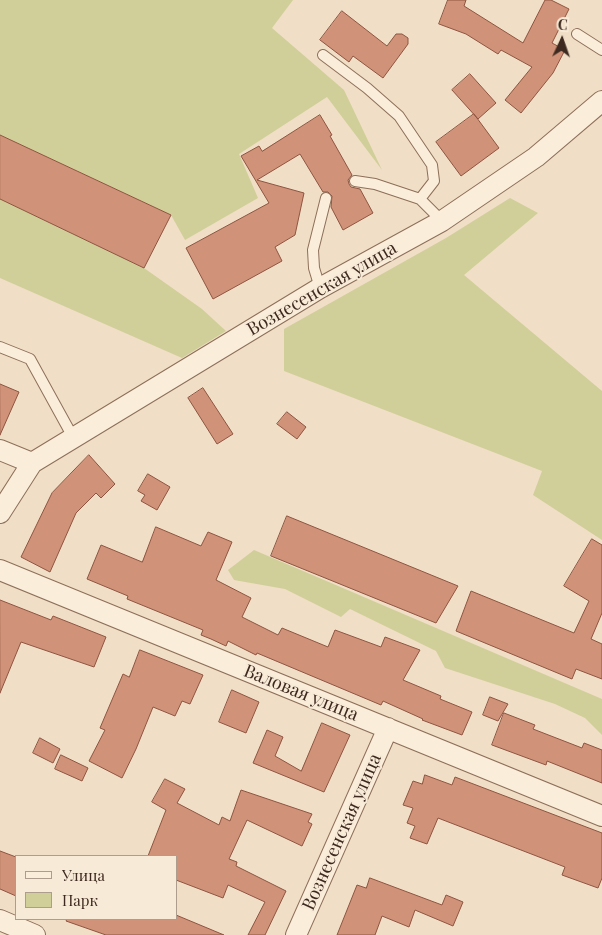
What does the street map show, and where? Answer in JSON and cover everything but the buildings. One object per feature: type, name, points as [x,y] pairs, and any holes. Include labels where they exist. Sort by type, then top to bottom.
[{"type":"street","name":"Вознесенская улица","points":[[32,463],[320,288],[442,221],[536,157],[602,101]]},
{"type":"street","points":[[0,450],[32,463],[0,513]]},
{"type":"street","name":"Валовая улица","points":[[0,570],[602,816]]},
{"type":"street","name":"Вознесенская улица","points":[[296,935],[388,728]]},
{"type":"street","points":[[0,920],[35,935]]},
{"type":"lane","points":[[577,34],[602,50]]},
{"type":"lane","points":[[323,55],[367,88],[399,116],[432,165],[434,181],[420,199]]},
{"type":"lane","points":[[355,181],[375,184],[420,199],[442,221]]},
{"type":"lane","points":[[320,288],[314,268],[313,250],[326,198]]},
{"type":"lane","points":[[0,346],[30,360],[74,439]]},
{"type":"green space","points":[[0,0],[293,0],[272,28],[344,90],[382,170],[327,97],[239,154],[258,198],[185,240],[171,215],[0,135]]},
{"type":"green space","points":[[510,198],[538,213],[464,275],[602,391],[602,540],[533,495],[542,471],[284,371],[284,329],[446,238]]},
{"type":"green space","points":[[0,199],[144,268],[202,309],[226,331],[182,358],[0,278]]},
{"type":"green space","points":[[254,550],[602,699],[602,735],[585,718],[555,704],[445,668],[436,651],[350,609],[341,617],[285,589],[234,580],[228,570]]}]
